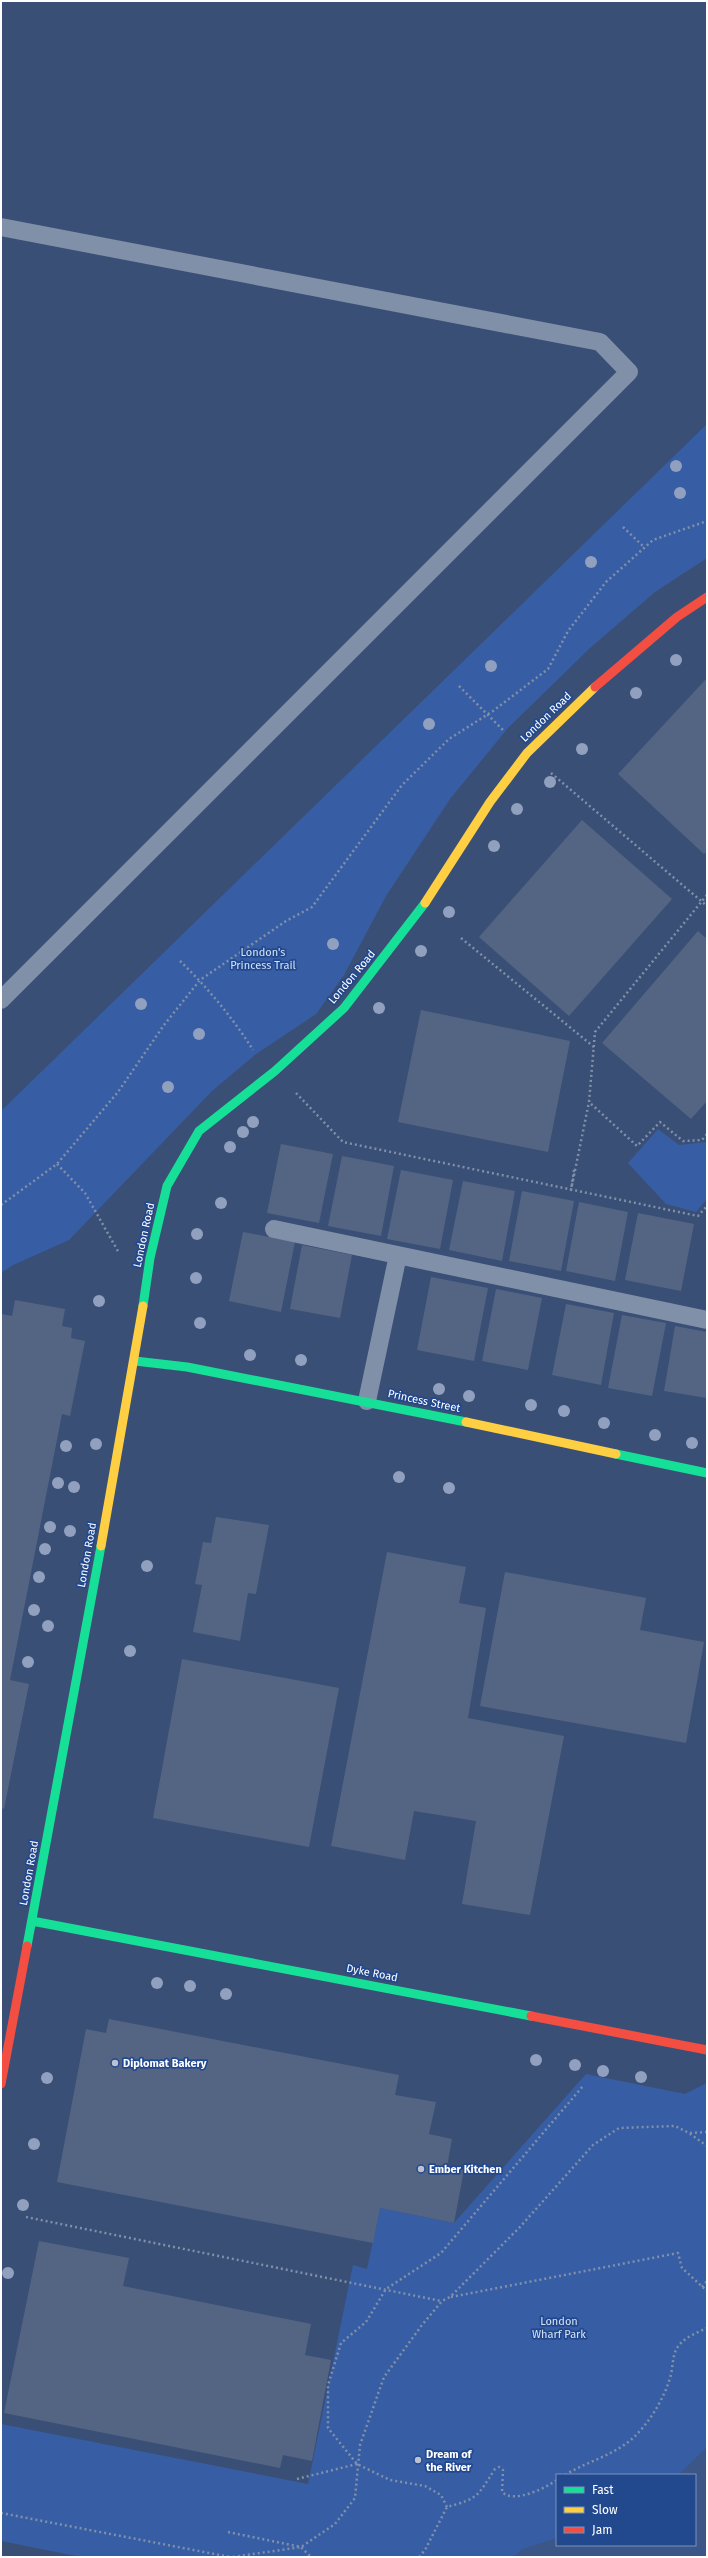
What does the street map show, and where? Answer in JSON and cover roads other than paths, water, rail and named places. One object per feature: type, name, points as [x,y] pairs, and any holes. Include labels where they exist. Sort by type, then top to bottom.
[{"type":"street","name":"London Road","points":[[1,2084],[135,1361],[150,1258],[167,1186],[199,1131],[275,1071],[344,1008],[413,921],[490,802],[527,753],[599,683],[677,617],[707,596]]},
{"type":"street","name":"Princess Street","points":[[135,1361],[187,1367],[367,1401],[707,1472]]},
{"type":"street","name":"Dyke Road","points":[[32,1921],[707,2050]]},
{"type":"lane","points":[[1,227],[600,342],[630,372],[1,1000]]},
{"type":"lane","points":[[274,1229],[707,1320]]},
{"type":"lane","points":[[367,1401],[398,1255]]},
{"type":"place","name":"Diplomat Bakery","points":[[115,2063]]},
{"type":"place","name":"Ember Kitchen","points":[[421,2169]]},
{"type":"place","name":"Dream of the River","points":[[418,2460]]},
{"type":"park label","name":"London's Princess Trail","points":[[263,958]]},
{"type":"park label","name":"London Wharf Park","points":[[559,2327]]}]
